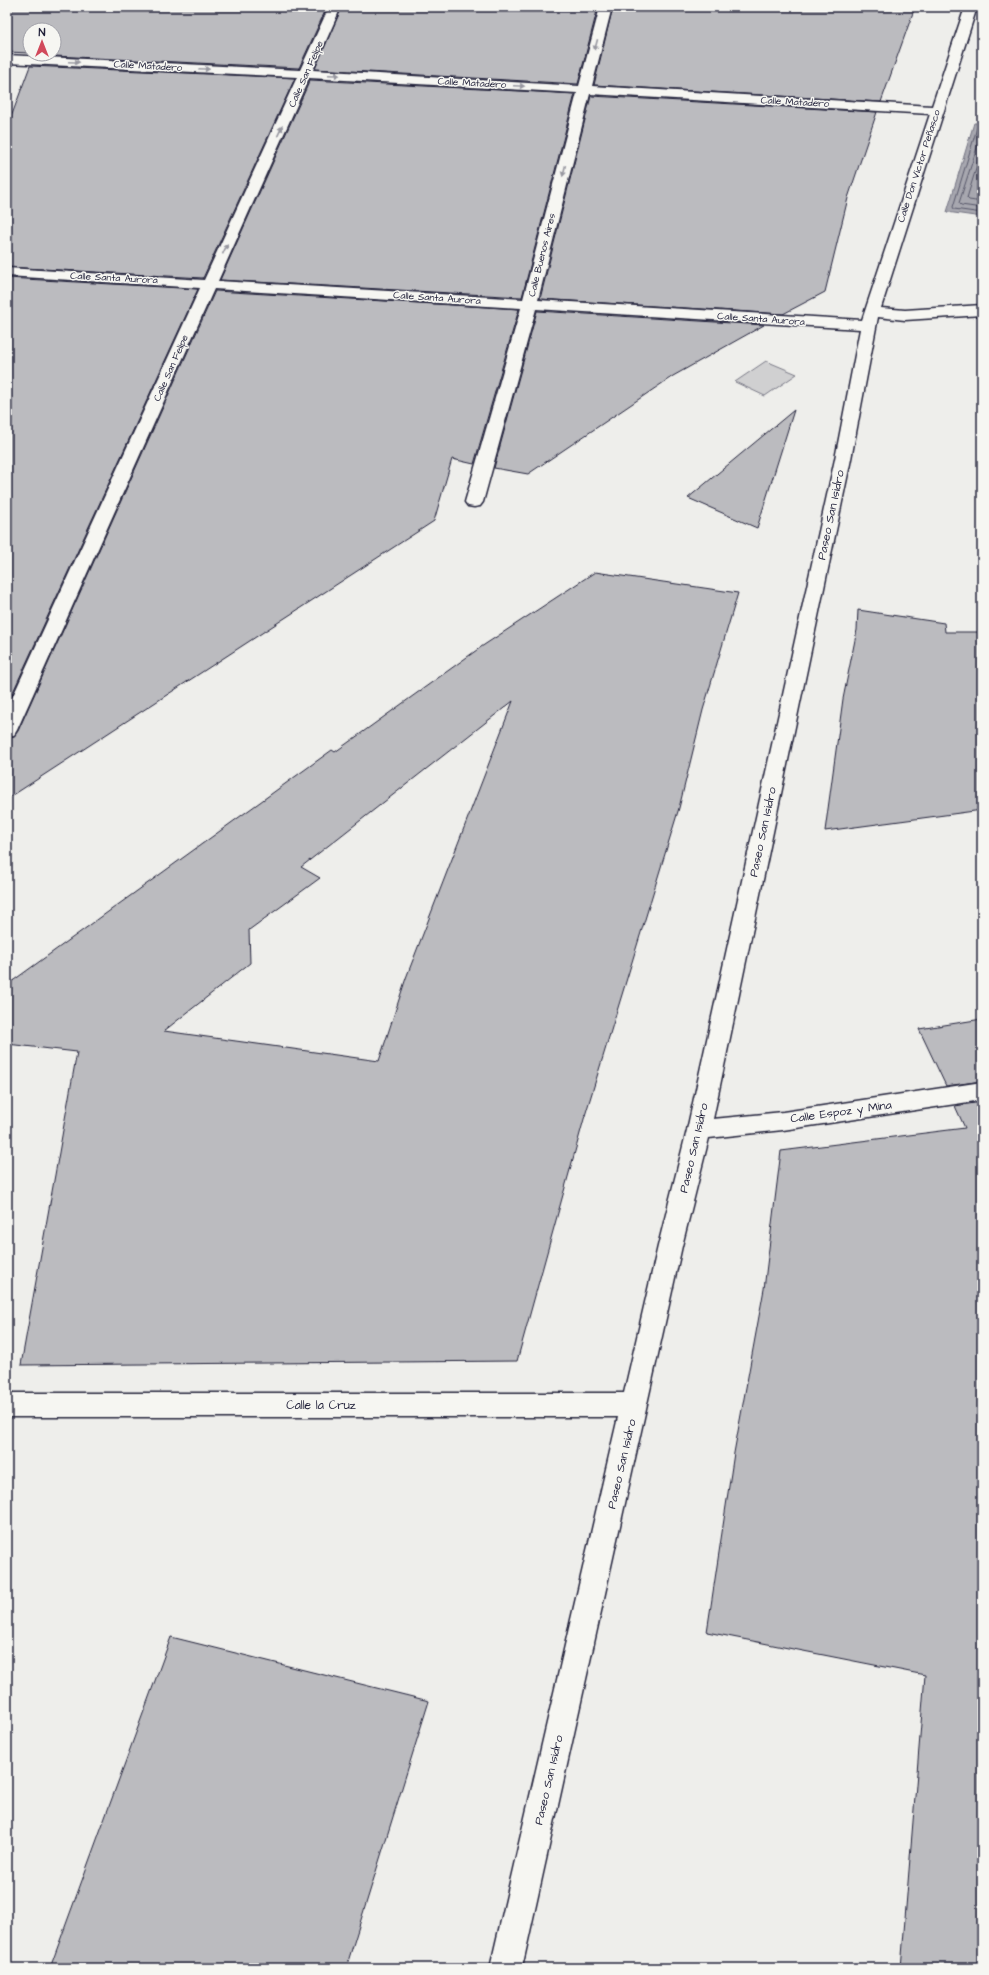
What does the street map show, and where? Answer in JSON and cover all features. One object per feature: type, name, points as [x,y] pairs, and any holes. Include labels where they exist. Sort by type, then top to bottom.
[{"type":"street","name":"Calle San Felipe","points":[[7,730],[306,74],[335,7]]},
{"type":"street","name":"Calle Buenos Aires","points":[[474,502],[530,304],[606,7]]},
{"type":"street","name":"Calle Don Víctor Peñasco","points":[[870,319],[937,110],[972,7]]},
{"type":"street","name":"Calle Matadero","points":[[10,59],[306,74],[937,110]]},
{"type":"street","points":[[7,73],[10,59]]},
{"type":"street","name":"Calle Santa Aurora","points":[[7,272],[530,304],[870,319],[982,310]]},
{"type":"street","name":"Paseo San Isidro","points":[[506,1968],[670,1246],[699,1130],[843,459],[870,319]]},
{"type":"street","name":"Calle Espoz y Mina","points":[[699,1130],[783,1121],[982,1091]]},
{"type":"street","name":"Calle la Cruz","points":[[7,1405],[635,1405]]},
{"type":"shaded area","points":[[766,361],[797,374],[765,396],[735,382]]},
{"type":"water","points":[[974,123],[982,123],[982,217],[947,212]]},
{"type":"building","points":[[7,7],[327,7],[299,68],[62,56],[62,22],[22,22],[22,53],[7,52]]},
{"type":"building","points":[[342,7],[598,7],[578,84],[315,69]]},
{"type":"building","points":[[613,7],[915,7],[881,102],[594,85]]},
{"type":"building","points":[[30,66],[295,78],[203,278],[7,267],[7,128]]},
{"type":"building","points":[[310,80],[575,94],[522,297],[220,280]]},
{"type":"building","points":[[591,96],[877,112],[848,198],[825,292],[783,314],[540,299]]},
{"type":"building","points":[[7,278],[198,289],[7,705]]},
{"type":"building","points":[[215,291],[519,309],[474,464],[452,459],[434,521],[7,799],[7,737],[14,736],[18,731]]},
{"type":"building","points":[[537,311],[764,325],[673,376],[528,474],[494,468]]},
{"type":"building","points":[[794,410],[757,528],[688,498]]},
{"type":"building","points":[[595,572],[738,593],[703,710],[679,808],[584,1119],[517,1361],[21,1365],[77,1052],[7,1044],[7,985],[332,750],[335,752],[481,647]],"holes":[[[513,701],[406,978],[379,1061],[164,1031],[250,963],[249,930],[320,878],[301,867]]]},
{"type":"building","points":[[858,610],[944,623],[945,632],[982,632],[982,810],[825,831],[843,699],[857,630]]},
{"type":"building","points":[[982,1019],[982,1081],[946,1086],[919,1029]]},
{"type":"building","points":[[982,1102],[982,1968],[901,1968],[925,1675],[707,1632],[734,1453],[764,1289],[781,1151],[965,1128],[955,1106]]},
{"type":"building","points":[[171,1637],[429,1701],[346,1968],[50,1968]]}]
